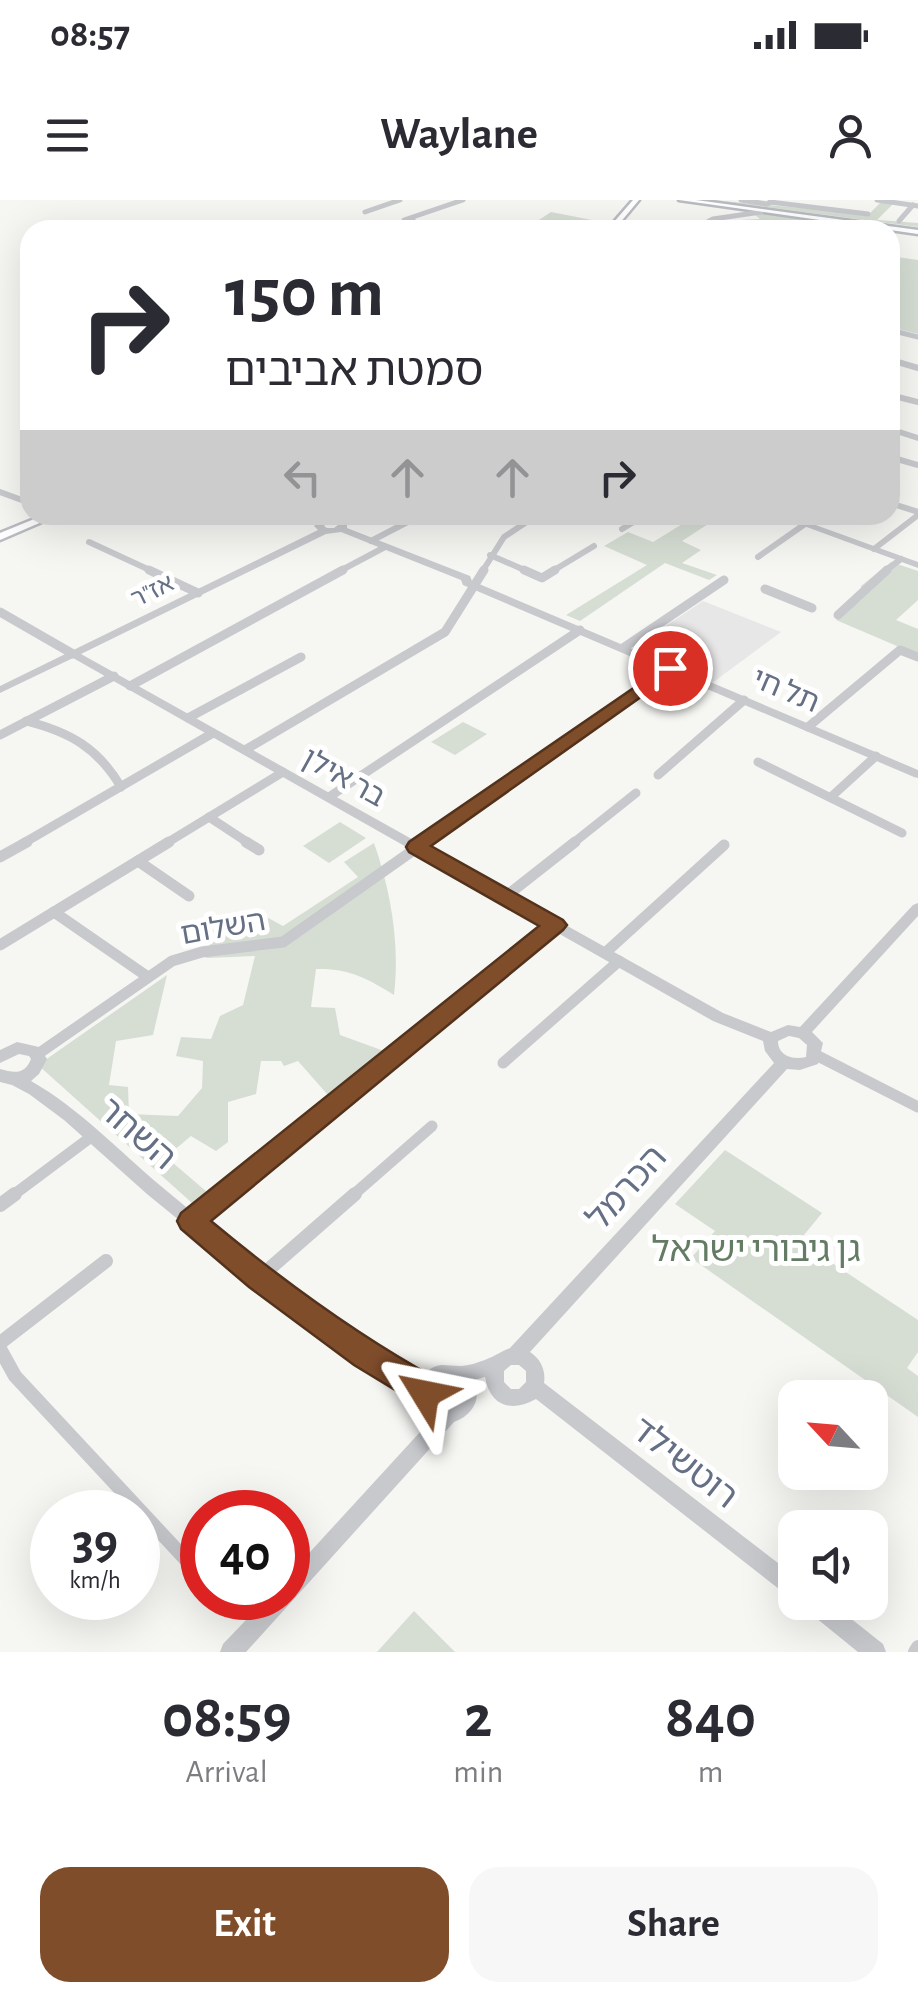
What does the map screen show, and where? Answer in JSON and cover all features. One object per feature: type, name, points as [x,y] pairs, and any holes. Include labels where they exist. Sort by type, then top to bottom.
[{"type":"main road","points":[[682,200],[813,220]]},
{"type":"main road","points":[[700,200],[845,220]]},
{"type":"main road","points":[[621,220],[641,201]]},
{"type":"main road","points":[[0,537],[29,525]]},
{"type":"street","points":[[365,212],[400,200]]},
{"type":"street","points":[[411,219],[461,200]]},
{"type":"street","points":[[741,200],[868,214]]},
{"type":"street","points":[[877,200],[915,206]]},
{"type":"street","points":[[729,207],[743,212],[735,216]]},
{"type":"street","points":[[707,220],[761,212]]},
{"type":"street","points":[[874,549],[918,514]]},
{"type":"street","points":[[323,526],[342,525]]},
{"type":"street","name":"תל חי","points":[[342,525],[437,570],[466,578],[471,585],[918,774]]},
{"type":"street","points":[[371,541],[402,525]]},
{"type":"street","points":[[245,750],[446,632],[490,555],[520,525]]},
{"type":"street","points":[[622,529],[629,525]]},
{"type":"street","points":[[758,557],[804,525]]},
{"type":"street","points":[[808,525],[918,565]]},
{"type":"street","name":"אז\"ר","points":[[0,690],[198,593],[323,526]]},
{"type":"street","points":[[89,542],[198,593]]},
{"type":"street","points":[[490,555],[542,578],[594,546]]},
{"type":"street","points":[[130,686],[385,547]]},
{"type":"street","points":[[838,615],[902,559]]},
{"type":"street","points":[[623,648],[724,580]]},
{"type":"street","points":[[765,589],[812,608]]},
{"type":"street","name":"בר אילן","points":[[0,612],[744,1031],[771,1038]]},
{"type":"street","points":[[328,797],[580,630]]},
{"type":"street","points":[[808,727],[900,650],[918,658]]},
{"type":"street","points":[[188,718],[301,657]]},
{"type":"street","name":"השלום","points":[[37,1061],[172,960],[202,952],[283,942],[670,668]]},
{"type":"street","points":[[0,734],[114,676]]},
{"type":"street","points":[[658,776],[744,700]]},
{"type":"street","points":[[26,721],[88,744],[110,765],[122,786]]},
{"type":"street","points":[[0,858],[213,733]]},
{"type":"street","points":[[831,797],[876,756]]},
{"type":"street","points":[[758,762],[902,833]]},
{"type":"street","points":[[0,945],[283,772]]},
{"type":"street","points":[[505,897],[636,792]]},
{"type":"street","points":[[208,818],[259,850]]},
{"type":"street","points":[[605,953],[724,845]]},
{"type":"street","points":[[138,860],[189,896]]},
{"type":"street","points":[[803,1032],[918,908]]},
{"type":"street","points":[[54,912],[148,978]]},
{"type":"street","points":[[191,1221],[555,925]]},
{"type":"street","points":[[504,1063],[620,961]]},
{"type":"street","points":[[780,1031],[803,1032],[815,1042],[816,1055],[807,1063],[784,1062],[772,1051],[771,1038],[780,1031]]},
{"type":"street","points":[[4,1051],[24,1048],[37,1061],[4,1077]]},
{"type":"street","points":[[816,1055],[918,1107]]},
{"type":"street","name":"השחר","points":[[37,1061],[52,1099]]},
{"type":"street","name":"הכרמל","points":[[506,1360],[784,1062]]},
{"type":"street","name":"השחר","points":[[4,1077],[52,1099],[91,1137],[259,1278],[364,1355],[426,1389]]},
{"type":"street","points":[[259,1278],[432,1126]]},
{"type":"street","points":[[0,1205],[91,1137]]},
{"type":"street","points":[[106,1261],[0,1346],[15,1376],[180,1553]]},
{"type":"street","points":[[501,1392],[459,1408],[432,1408],[426,1389],[436,1375],[459,1375],[506,1360],[532,1364],[537,1377],[535,1386],[516,1397],[501,1392],[494,1383],[506,1360]]},
{"type":"street","points":[[310,1567],[459,1408],[469,1388],[459,1375]]},
{"type":"street","name":"רוטשילד","points":[[535,1386],[778,1577]]},
{"type":"street","points":[[231,1652],[261,1620]]},
{"type":"street","points":[[835,1620],[875,1652]]},
{"type":"shaded area","points":[[703,601],[781,632],[712,683],[633,648]]},
{"type":"green space","points":[[712,200],[869,214],[881,202],[893,204],[877,220]]},
{"type":"green space","points":[[551,212],[592,220],[539,220]]},
{"type":"green space","points":[[755,215],[804,220],[741,220],[760,219]]},
{"type":"green space","points":[[900,222],[918,223],[918,227],[900,225]]},
{"type":"green space","points":[[900,257],[918,260],[918,334],[900,330]]},
{"type":"green space","points":[[681,525],[707,525],[682,541],[701,550],[682,563],[717,575],[709,580],[665,563],[580,621],[566,615],[647,565],[604,546],[628,532],[653,542]]},
{"type":"green space","points":[[891,562],[918,571],[918,600],[896,620],[918,629],[918,655],[836,620],[862,599],[861,586]]},
{"type":"green space","points":[[463,722],[487,734],[455,755],[431,742]]},
{"type":"green space","points":[[340,822],[366,838],[329,863],[303,846]]},
{"type":"green space","points":[[374,843],[393,918],[394,995],[357,975],[316,969],[311,1007],[335,1008],[340,1035],[384,1051],[327,1094],[298,1061],[284,1066],[281,1061],[261,1061],[256,1094],[228,1102],[228,1142],[216,1151],[191,1136],[166,1157],[207,1192],[192,1203],[38,1065],[167,975],[153,1035],[116,1041],[109,1085],[128,1087],[129,1114],[178,1116],[202,1088],[203,1061],[176,1056],[181,1037],[211,1039],[220,1016],[243,1005],[255,956],[206,958],[216,921],[234,933],[261,914],[283,926],[358,877],[344,862]]},
{"type":"green space","name":"גן גיבורי ישראל","points":[[725,1150],[822,1213],[799,1241],[918,1320],[918,1352],[907,1368],[918,1376],[918,1417],[888,1396],[888,1380],[865,1380],[691,1258],[715,1231],[675,1204]]},
{"type":"green space","points":[[414,1611],[455,1652],[377,1652]]},
{"type":"route","points":[[425,1394],[426,1389],[364,1355],[259,1278],[191,1221],[555,925],[416,847],[670,668]]}]
